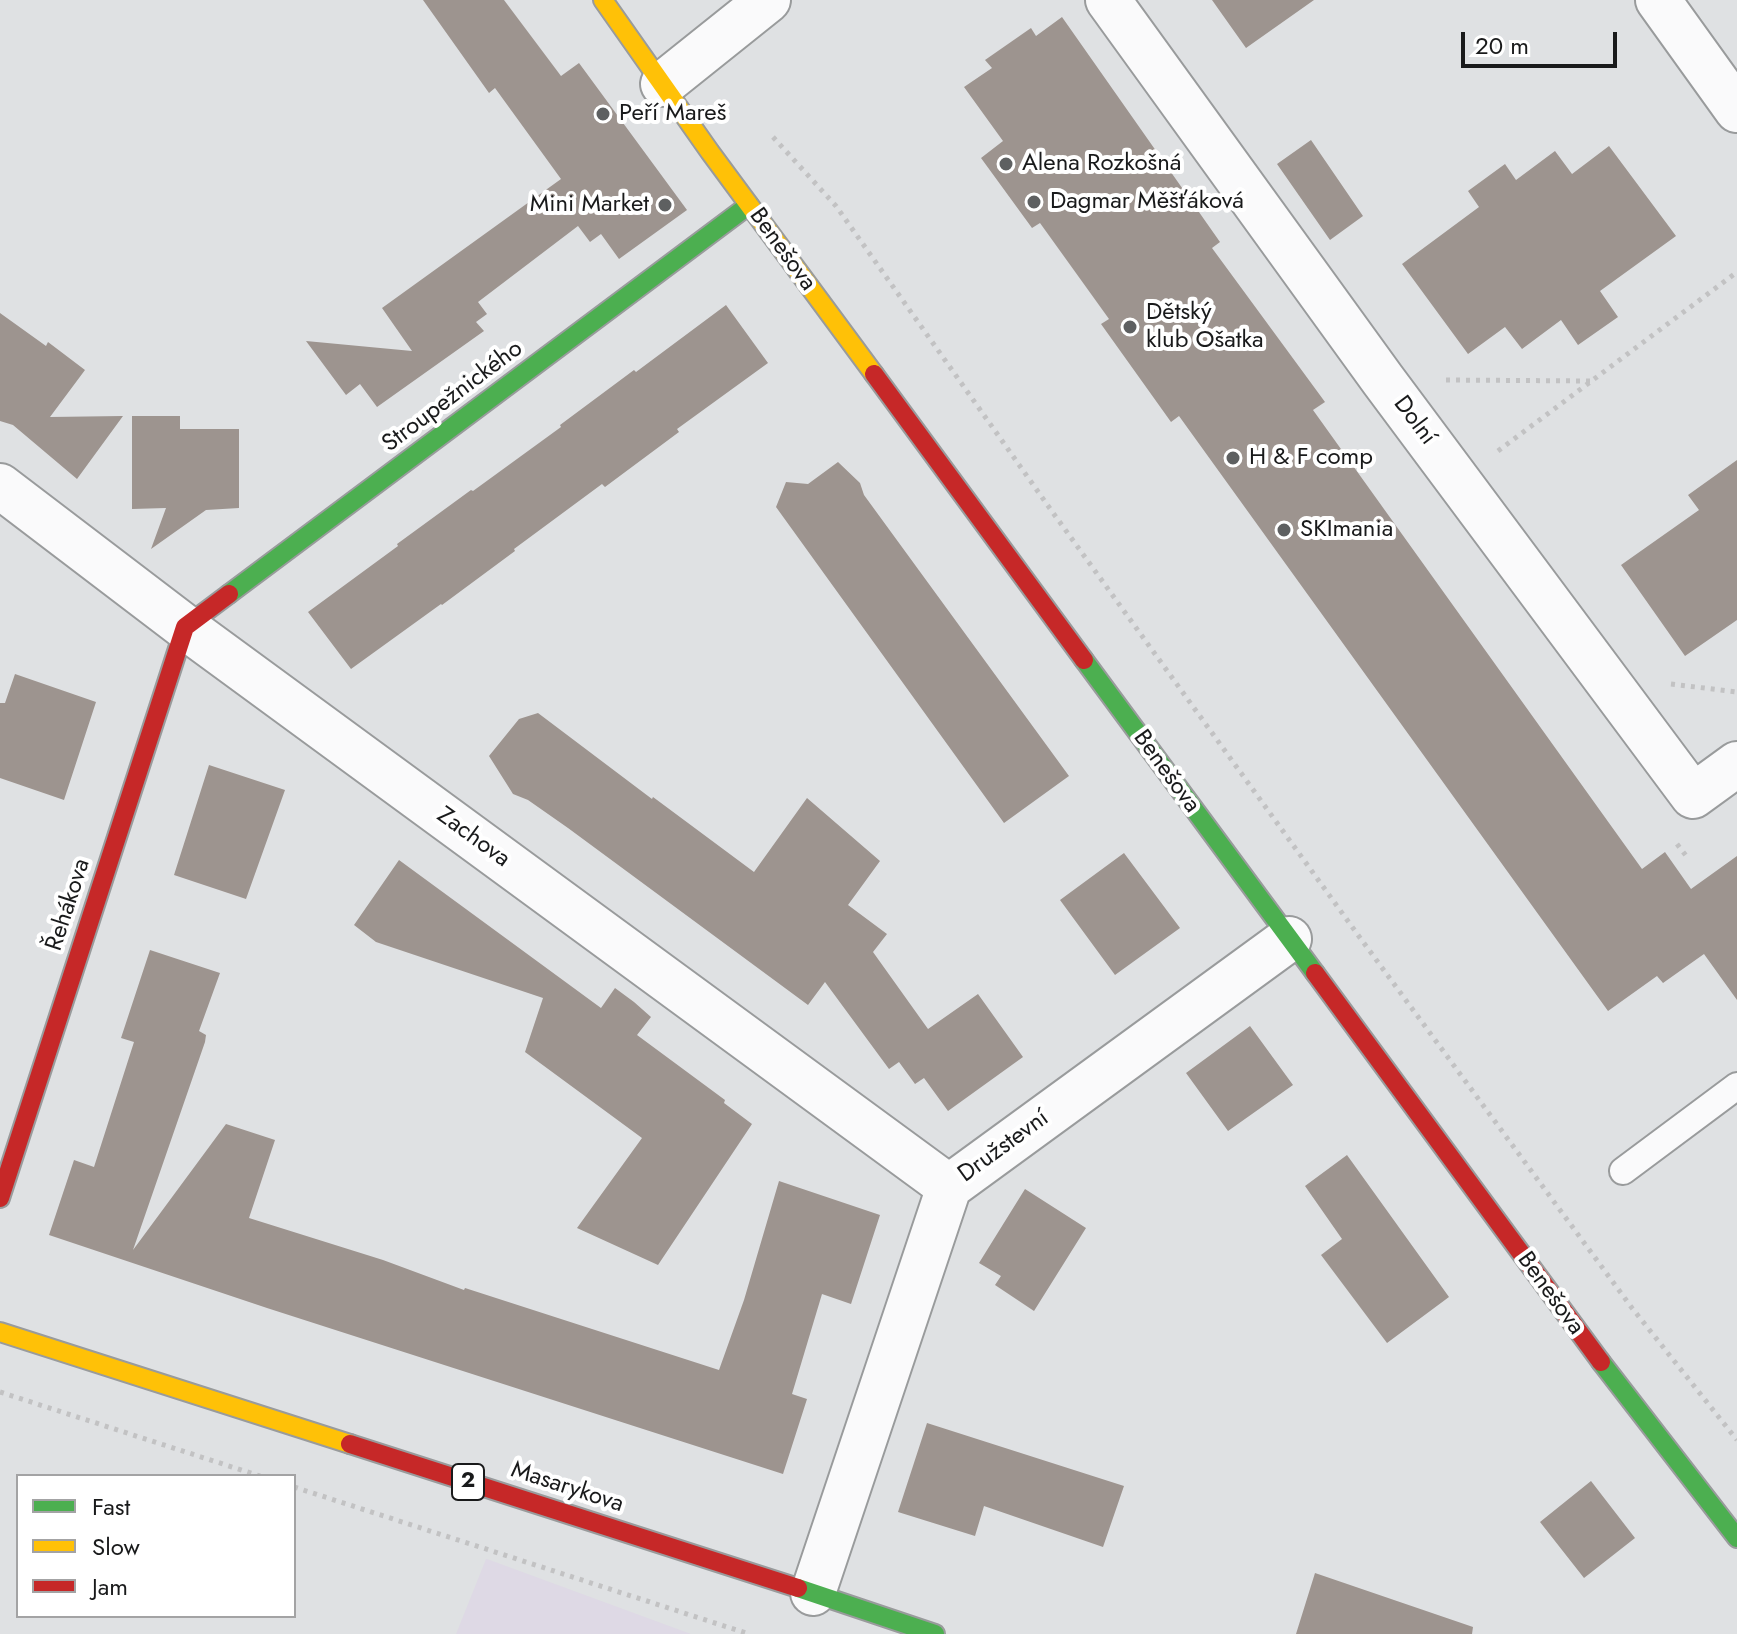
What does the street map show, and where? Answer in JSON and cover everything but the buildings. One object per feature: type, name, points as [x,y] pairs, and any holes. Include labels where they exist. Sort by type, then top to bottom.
[{"type":"street","name":"Benešova","points":[[603,0],[749,205],[1600,1361],[1737,1538]]},
{"type":"street","points":[[663,84],[768,0]]},
{"type":"street","name":"Dolní","points":[[1108,0],[1383,380],[1693,796],[1737,764]]},
{"type":"street","points":[[1658,0],[1737,110]]},
{"type":"street","name":"Stroupežnického","points":[[185,627],[749,205]]},
{"type":"street","name":"Zachova","points":[[0,486],[185,627],[949,1187]]},
{"type":"street","name":"Řehákova","points":[[0,1198],[185,627]]},
{"type":"street","name":"Družstevní","points":[[813,1593],[949,1187],[1289,939]]},
{"type":"street","name":"Masarykova","points":[[0,1332],[935,1634]]},
{"type":"lane","points":[[1623,1171],[1737,1086]]},
{"type":"path","points":[[773,137],[836,206],[1051,510],[1377,960],[1632,1308],[1737,1440]]},
{"type":"path","points":[[1459,480],[1737,272]]},
{"type":"path","points":[[1383,380],[1593,381]]},
{"type":"path","points":[[0,1392],[254,1474]]},
{"type":"path","points":[[296,1488],[749,1634]]},
{"type":"shaded area","points":[[487,1559],[691,1634],[456,1634]]},
{"type":"traffic: fast","points":[[229,594],[749,205]]},
{"type":"traffic: fast","points":[[1084,660],[1315,973]]},
{"type":"traffic: fast","points":[[1601,1362],[1737,1538]]},
{"type":"traffic: fast","points":[[798,1588],[935,1634]]},
{"type":"traffic: slow","points":[[603,0],[710,152],[874,374]]},
{"type":"traffic: slow","points":[[0,1332],[350,1444]]},
{"type":"traffic: jam","points":[[874,374],[1084,660]]},
{"type":"traffic: jam","points":[[0,1198],[185,627],[229,594]]},
{"type":"traffic: jam","points":[[1315,973],[1601,1362]]},
{"type":"traffic: jam","points":[[350,1444],[798,1588]]},
{"type":"place","name":"Peří Mareš","points":[[603,114]]},
{"type":"place","name":"Alena Rozkošná","points":[[1006,164]]},
{"type":"place","name":"Dagmar Měšťáková","points":[[1034,202]]},
{"type":"place","name":"Mini Market","points":[[665,205]]},
{"type":"place","name":"Dětský klub Ošatka","points":[[1130,327]]},
{"type":"place","name":"H & F comp","points":[[1233,458]]},
{"type":"place","name":"SKImania","points":[[1284,530]]}]
